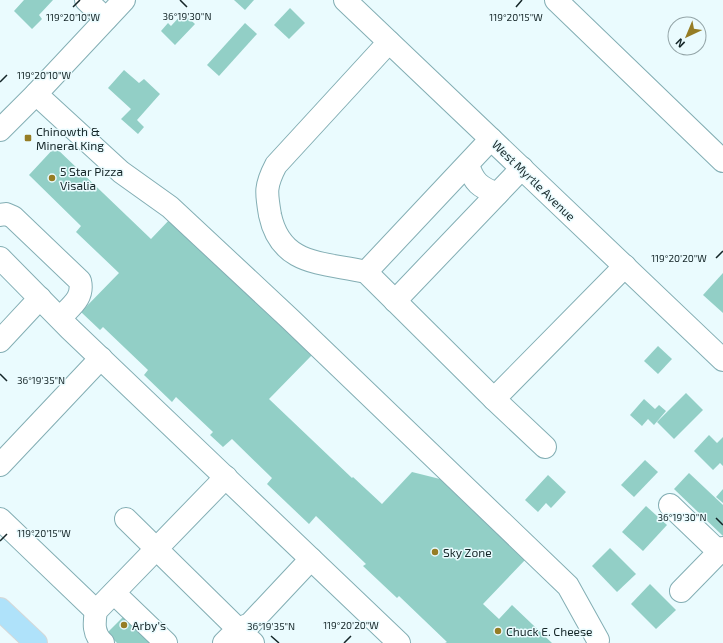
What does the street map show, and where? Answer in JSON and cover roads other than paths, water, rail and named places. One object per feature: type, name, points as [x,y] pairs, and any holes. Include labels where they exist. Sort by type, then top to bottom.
[{"type":"main road","points":[[0,609],[36,643]]},
{"type":"street","points":[[86,0],[106,19]]},
{"type":"street","points":[[0,130],[36,94],[124,0]]},
{"type":"street","name":"West Myrtle Avenue","points":[[345,0],[723,360]]},
{"type":"street","points":[[556,0],[723,161]]},
{"type":"street","points":[[389,42],[276,165],[268,180],[266,196],[273,227],[283,244],[296,255],[319,264],[344,266],[366,272],[494,399],[545,447]]},
{"type":"street","points":[[36,94],[121,172],[170,207],[296,325],[568,586],[598,642]]},
{"type":"street","points":[[366,272],[491,139]]},
{"type":"street","points":[[468,164],[471,175],[475,181],[482,188],[497,194]]},
{"type":"street","points":[[395,301],[522,168]]},
{"type":"street","points":[[0,215],[6,214],[13,217],[80,281],[82,288],[80,295],[60,318]]},
{"type":"street","points":[[0,258],[100,358],[399,643]]},
{"type":"street","points":[[494,399],[625,266]]},
{"type":"street","points":[[0,341],[40,298]]},
{"type":"street","points":[[0,465],[100,358]]},
{"type":"street","points":[[103,643],[96,634],[94,626],[96,611],[226,477]]},
{"type":"street","points":[[670,505],[721,550],[682,591]]},
{"type":"street","points":[[0,519],[96,611]]},
{"type":"street","points":[[126,519],[156,549],[238,638],[311,560]]},
{"type":"street","points":[[114,593],[166,643]]},
{"type":"place","name":"Chinowth & Mineral King","points":[[28,138]]},
{"type":"place","name":"5 Star Pizza Visalia","points":[[52,178]]},
{"type":"place","name":"Sky Zone","points":[[435,552]]},
{"type":"place","name":"Arby's","points":[[124,625]]},
{"type":"place","name":"Chuck E. Cheese","points":[[498,631]]}]
